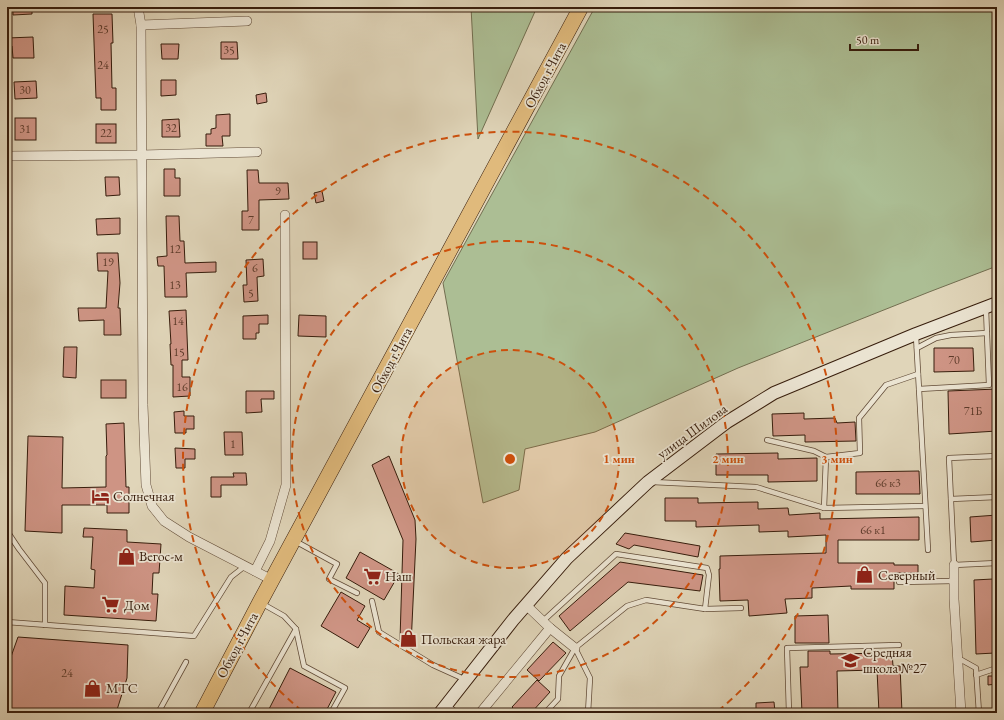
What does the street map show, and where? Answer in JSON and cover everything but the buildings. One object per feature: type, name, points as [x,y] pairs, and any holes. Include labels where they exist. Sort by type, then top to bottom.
[{"type":"highway","name":"Обход г.Чита","points":[[202,713],[293,540],[581,7]]},
{"type":"main road","name":"улица Шилова","points":[[447,711],[466,680],[526,605],[567,558],[648,482],[727,422],[774,393],[916,334],[997,303]]},
{"type":"street","points":[[138,7],[141,25],[141,155],[146,486],[152,506],[164,521],[190,537],[272,580]]},
{"type":"street","points":[[141,25],[247,21]]},
{"type":"street","points":[[7,156],[258,152]]},
{"type":"street","points":[[255,571],[270,541],[286,485],[285,215]]},
{"type":"street","points":[[954,565],[961,713]]},
{"type":"street","points":[[526,605],[575,648]]},
{"type":"street","points":[[480,713],[546,624]]},
{"type":"lane","points":[[919,389],[990,385],[985,307]]},
{"type":"lane","points":[[917,348],[936,338],[951,335],[987,333]]},
{"type":"lane","points":[[916,334],[928,550]]},
{"type":"lane","points":[[767,440],[814,451],[826,457],[860,452],[859,418],[886,385],[918,374]]},
{"type":"lane","points":[[997,456],[949,458],[954,565],[997,563]]},
{"type":"lane","points":[[824,508],[826,457]]},
{"type":"lane","points":[[648,482],[756,488],[824,508],[925,506]]},
{"type":"lane","points":[[7,521],[9,490]]},
{"type":"lane","points":[[951,499],[997,497]]},
{"type":"lane","points":[[7,531],[45,583],[45,625]]},
{"type":"lane","points":[[293,540],[337,564],[328,579],[357,593]]},
{"type":"lane","points":[[546,624],[616,554],[707,568],[709,575],[705,609]]},
{"type":"lane","points":[[7,622],[194,636],[232,577],[245,566]]},
{"type":"lane","points":[[899,582],[954,581]]},
{"type":"lane","points":[[372,600],[379,632],[433,665],[466,680]]},
{"type":"lane","points":[[545,713],[558,699],[560,676],[575,648],[627,606],[646,600],[705,609],[741,608]]},
{"type":"lane","points":[[260,602],[284,616],[296,629],[304,666],[345,688],[331,713]]},
{"type":"lane","points":[[249,713],[296,629]]},
{"type":"lane","points":[[789,713],[787,648],[899,645]]},
{"type":"lane","points":[[575,648],[590,678],[588,713]]},
{"type":"lane","points":[[958,658],[976,668],[978,713]]},
{"type":"lane","points":[[158,713],[186,662]]},
{"type":"lane","points":[[976,675],[997,668]]},
{"type":"green space","points":[[471,7],[537,7],[478,139]]},
{"type":"green space","points":[[595,7],[997,7],[997,266],[738,368],[595,432],[525,449],[519,490],[483,503],[443,283]]},
{"type":"place","name":"Солнечная","points":[[100,496]]},
{"type":"place","name":"Вегос-м","points":[[126,556]]},
{"type":"place","name":"Северный","points":[[865,575]]},
{"type":"place","name":"Наш","points":[[372,576]]},
{"type":"place","name":"Дом","points":[[111,605]]},
{"type":"place","name":"Польская жара","points":[[408,639]]},
{"type":"place","name":"Средняя школа №27","points":[[850,660]]},
{"type":"place","name":"МТС","points":[[93,688]]}]
